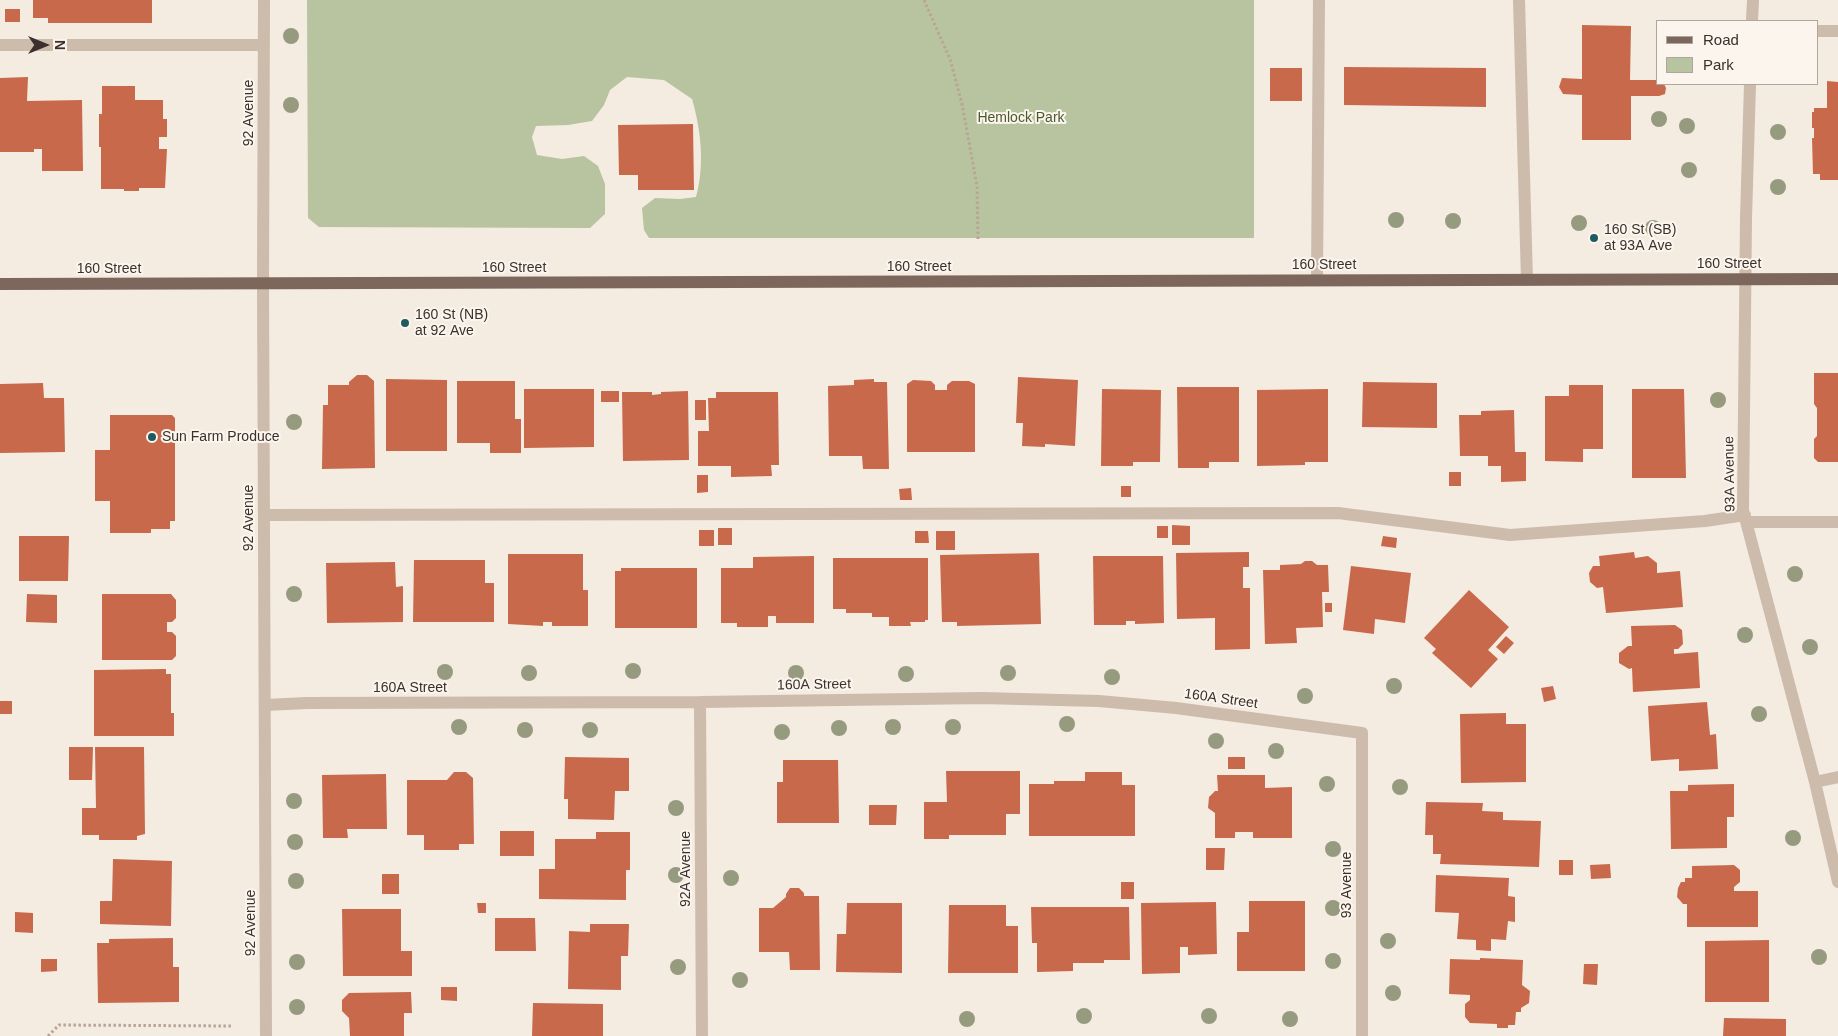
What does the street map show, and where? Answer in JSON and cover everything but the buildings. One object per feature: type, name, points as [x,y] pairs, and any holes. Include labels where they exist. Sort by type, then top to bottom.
[{"type":"main road","name":"160 Street","points":[[0,284],[1838,279]]},
{"type":"street","name":"92 Avenue","points":[[264,0],[263,284],[266,1036]]},
{"type":"street","points":[[1317,280],[1319,0]]},
{"type":"street","points":[[1519,0],[1527,280]]},
{"type":"street","points":[[1752,20],[1753,0]]},
{"type":"street","points":[[1818,31],[1838,31]]},
{"type":"street","points":[[0,45],[264,45]]},
{"type":"street","name":"93A Avenue","points":[[1750,85],[1746,218],[1743,510],[1815,782],[1838,882]]},
{"type":"street","points":[[264,515],[1338,513],[1510,535],[1705,520],[1746,519],[1838,522]]},
{"type":"street","name":"160A Street","points":[[265,705],[307,703],[700,702],[982,698],[1099,701],[1176,708],[1362,733]]},
{"type":"street","name":"92A Avenue","points":[[700,702],[702,1036]]},
{"type":"street","name":"93 Avenue","points":[[1362,733],[1362,1036]]},
{"type":"street","points":[[1815,782],[1838,777]]},
{"type":"path","points":[[924,0],[950,59],[962,104],[977,186],[978,240]]},
{"type":"path","points":[[48,1036],[59,1024],[231,1026]]},
{"type":"green space","name":"Hemlock Park","points":[[307,0],[1254,0],[1254,238],[649,238],[644,230],[642,208],[655,198],[680,199],[696,197],[701,160],[700,135],[692,99],[664,80],[627,77],[610,90],[604,105],[592,121],[568,125],[536,126],[532,137],[537,155],[562,159],[584,156],[598,166],[605,184],[605,214],[590,228],[319,227],[308,218]]},
{"type":"place","name":"160 St (SB) at 93A Ave","points":[[1594,238]]},
{"type":"place","name":"160 St (NB) at 92 Ave","points":[[405,323]]},
{"type":"place","name":"Sun Farm Produce","points":[[152,437]]}]
